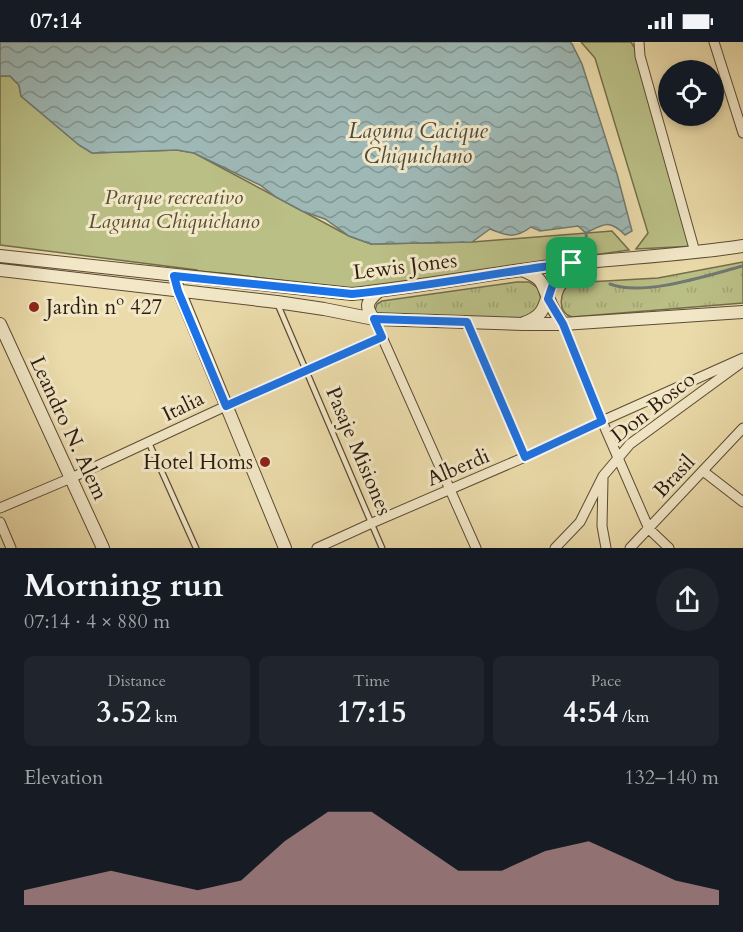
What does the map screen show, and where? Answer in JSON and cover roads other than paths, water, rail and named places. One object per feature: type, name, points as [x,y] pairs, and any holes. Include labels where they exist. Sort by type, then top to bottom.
[{"type":"street","points":[[631,42],[640,56]]},
{"type":"street","points":[[639,42],[640,56],[695,252]]},
{"type":"street","points":[[714,42],[743,133]]},
{"type":"street","name":"Lewis Jones","points":[[0,256],[352,294],[521,269],[743,246]]},
{"type":"street","points":[[523,324],[534,320],[541,312],[554,280],[572,263]]},
{"type":"street","points":[[521,269],[541,281],[548,299],[563,324],[649,529],[669,548]]},
{"type":"street","name":"Lewis Jones","points":[[0,270],[277,302],[374,319],[563,324],[743,312]]},
{"type":"street","points":[[174,276],[178,291],[285,548]]},
{"type":"street","points":[[379,291],[370,298],[367,304],[369,312],[476,548]]},
{"type":"street","name":"Leandro N. Alem","points":[[0,324],[103,548]]},
{"type":"street","name":"Italia","points":[[0,508],[382,337]]},
{"type":"street","name":"Alberdi","points":[[317,548],[743,359]]},
{"type":"street","name":"Don Bosco","points":[[555,548],[580,522],[603,476],[630,444],[743,359]]},
{"type":"street","name":"Brasil","points":[[630,548],[743,429]]},
{"type":"street","points":[[703,471],[743,502]]},
{"type":"street","points":[[603,476],[602,526],[606,548]]},
{"type":"street","points":[[580,522],[588,519],[594,520],[602,526]]},
{"type":"street","points":[[0,522],[11,548]]},
{"type":"lane","name":"Pasaje Misiones","points":[[277,302],[382,548]]},
{"type":"lane","points":[[467,322],[525,457]]},
{"type":"lane","points":[[149,443],[196,548]]},
{"type":"water","name":"Laguna Cacique Chiquichano","points":[[0,42],[570,42],[582,64],[617,174],[632,231],[625,235],[610,225],[597,227],[586,233],[578,226],[540,231],[531,227],[511,235],[490,229],[472,242],[371,244],[349,236],[325,219],[302,211],[260,185],[194,153],[177,150],[92,153],[79,145],[21,96],[19,85],[10,76],[0,76]]},
{"type":"waterway","points":[[586,233],[588,257]]},
{"type":"waterway","points":[[610,284],[640,288],[658,286],[743,266]]},
{"type":"place","name":"Jardìn nº 427","points":[[34,307]]},
{"type":"place","name":"Hotel Homs","points":[[265,462]]},
{"type":"park label","name":"Parque recreativo Laguna Chiquichano","points":[[174,209]]}]
